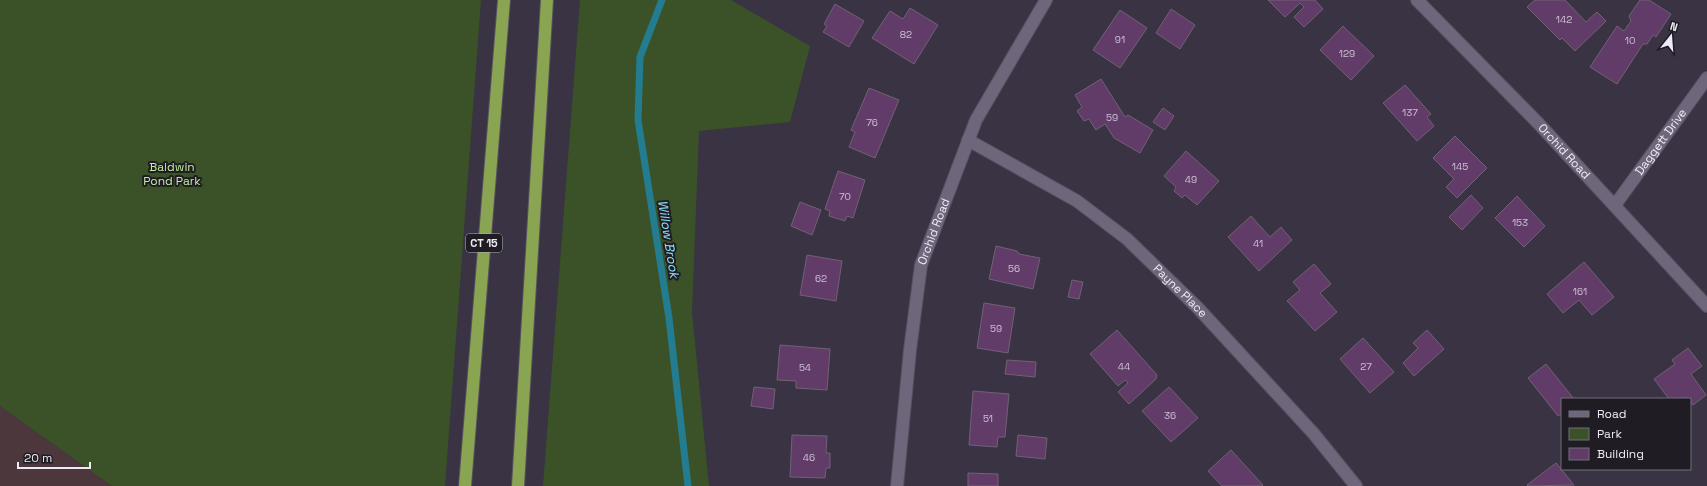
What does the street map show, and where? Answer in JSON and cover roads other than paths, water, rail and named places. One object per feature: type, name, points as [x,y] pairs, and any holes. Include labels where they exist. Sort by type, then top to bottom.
[{"type":"highway","name":"CT 15","points":[[465,486],[504,0]]},
{"type":"highway","points":[[518,486],[547,0]]},
{"type":"street","name":"Orchid Road","points":[[896,486],[910,350],[921,265],[976,120],[1046,0]]},
{"type":"street","name":"Orchid Road","points":[[1417,0],[1539,124],[1707,306]]},
{"type":"street","name":"Daggett Drive","points":[[1615,205],[1707,78]]},
{"type":"street","name":"Payne Place","points":[[968,140],[1077,201],[1127,239],[1214,326],[1314,434],[1356,486]]},
{"type":"waterway","name":"Willow Brook","points":[[662,0],[640,57],[638,120],[669,318],[688,486]]},
{"type":"park label","name":"Baldwin Pond Park","points":[[172,174]]}]
